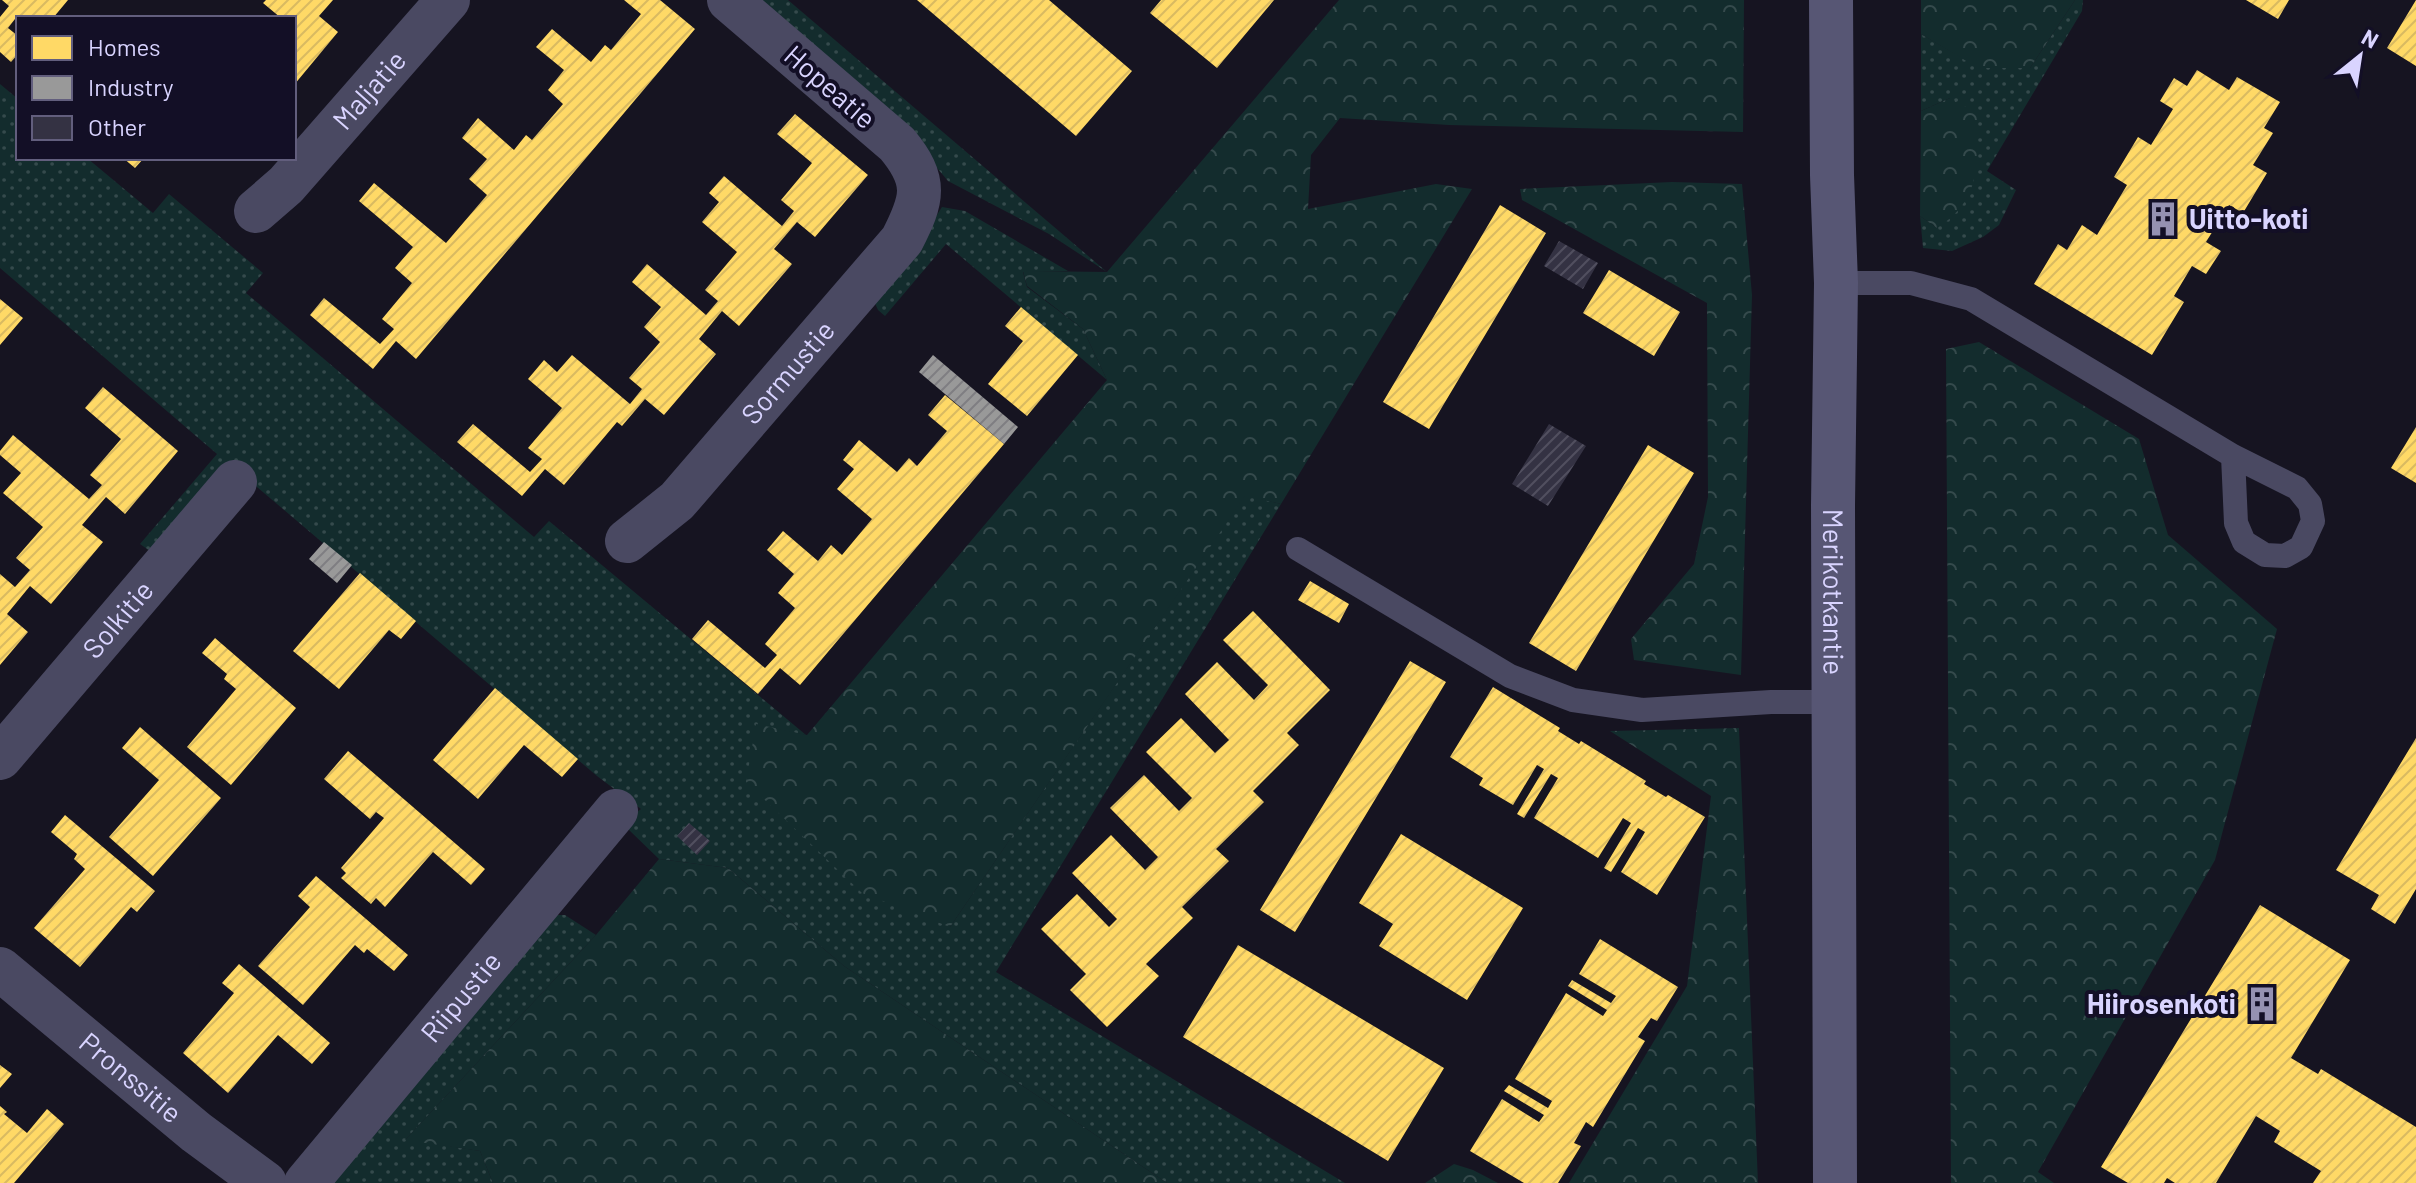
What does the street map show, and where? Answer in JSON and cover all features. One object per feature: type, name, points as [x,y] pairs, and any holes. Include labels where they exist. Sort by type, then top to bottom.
[{"type":"street","name":"Maljatie","points":[[256,211],[286,185],[448,0]]},
{"type":"street","name":"Hopeatie","points":[[729,0],[897,144],[913,163],[921,182]]},
{"type":"street","name":"Merikotkantie","points":[[1831,0],[1836,283],[1835,1183]]},
{"type":"street","name":"Sormustie","points":[[627,541],[677,501],[902,240],[917,211],[921,182]]},
{"type":"street","name":"Solkitie","points":[[0,758],[235,482]]},
{"type":"street","name":"Riipustie","points":[[306,1183],[616,811]]},
{"type":"street","name":"Pronssitie","points":[[0,969],[185,1123],[265,1183]]},
{"type":"lane","points":[[1836,283],[1911,283],[1971,299],[2233,456]]},
{"type":"lane","points":[[1298,549],[1510,676],[1573,700],[1642,710],[1771,702],[1834,702]]},
{"type":"green space","points":[[751,0],[788,0],[1107,272],[1049,234],[948,181],[932,162]]},
{"type":"green space","points":[[1339,0],[1744,0],[1743,132],[1449,125],[1340,118],[1311,155],[1308,209],[1436,184],[1472,189],[1281,504],[1245,496],[950,927],[862,893],[746,782],[756,724],[807,735],[1107,380],[1083,329],[1027,286],[1023,271],[1107,272]]},
{"type":"green space","points":[[1921,0],[2075,0],[2030,68],[1978,68],[1921,34]]},
{"type":"green space","points":[[2075,0],[2083,0],[2082,11],[1987,171],[2016,190],[1999,225],[1983,237],[1952,251],[1923,248],[1920,216],[1937,228],[1950,98],[1921,111],[1921,34],[1978,67],[2030,68]]},
{"type":"green space","points":[[0,84],[16,97],[16,160],[89,160],[153,213],[169,194],[263,273],[246,293],[534,537],[549,521],[806,735],[756,725],[950,927],[1245,495],[1281,504],[996,972],[1345,1183],[1167,1183],[844,966],[728,868],[659,859],[626,825],[629,818],[641,809],[597,776],[230,464],[154,554],[140,544],[217,454],[0,268]]},
{"type":"green space","points":[[1950,98],[1977,113],[1976,163],[1970,192],[1963,204],[1937,228],[1920,216],[1921,111]]},
{"type":"green space","points":[[1672,182],[1742,184],[1752,295],[1741,675],[1634,660],[1631,639],[1694,564],[1708,497],[1707,303],[1522,200],[1520,189]]},
{"type":"green space","points":[[942,207],[965,211],[1068,271],[1023,272],[1027,287],[1083,329],[1107,380],[946,244],[885,316],[878,310],[874,301],[917,246]]},
{"type":"green space","points":[[1979,342],[2139,439],[2168,535],[2277,629],[2215,860],[2038,1172],[2054,1183],[1951,1183],[1946,349]]},
{"type":"green space","points":[[1739,728],[1758,1183],[1569,1183],[1687,986],[1711,796],[1610,731]]},
{"type":"green space","points":[[659,859],[728,868],[844,966],[1167,1183],[493,1183],[480,1151],[405,1140],[596,935]]},
{"type":"green space","points":[[549,915],[565,915],[596,935],[406,1139],[480,1151],[493,1183],[320,1183]]},
{"type":"green space","points":[[1454,1164],[1473,1170],[1498,1183],[1425,1183]]},
{"type":"building: Homes","points":[[2,0],[68,0],[55,16],[16,16],[8,28],[16,34],[16,56],[11,62],[0,52],[0,17],[9,6]]},
{"type":"building: Homes","points":[[266,0],[333,0],[319,16],[338,32],[296,83],[296,16],[279,16],[263,3]]},
{"type":"building: Homes","points":[[624,0],[660,0],[695,29],[416,359],[396,341],[373,369],[310,315],[324,298],[380,344],[394,329],[382,319],[412,283],[395,268],[413,247],[359,201],[374,183],[446,243],[487,195],[469,179],[487,159],[462,138],[478,118],[514,150],[526,135],[532,140],[563,104],[548,90],[564,70],[536,47],[552,29],[591,62],[605,45],[611,50],[641,14]]},
{"type":"building: Homes","points":[[917,0],[1049,0],[1132,71],[1076,136]]},
{"type":"building: Homes","points":[[1161,0],[1274,0],[1217,68],[1150,13]]},
{"type":"building: Homes","points":[[2246,0],[2289,0],[2278,19]]},
{"type":"building: Homes","points":[[2416,0],[2416,66],[2387,48]]},
{"type":"building: Homes","name":"Uitto-koti","points":[[2197,70],[2229,90],[2237,77],[2280,102],[2264,128],[2273,133],[2253,165],[2267,173],[2243,213],[2229,205],[2206,242],[2221,251],[2206,274],[2192,266],[2174,296],[2184,302],[2152,355],[2034,284],[2058,244],[2067,250],[2082,225],[2097,235],[2127,185],[2114,177],[2138,137],[2151,145],[2173,109],[2160,101],[2174,78],[2187,86]]},
{"type":"building: Homes","points":[[795,114],[868,175],[815,237],[797,222],[774,249],[792,264],[739,326],[722,311],[699,339],[716,354],[664,415],[645,399],[622,426],[617,422],[564,485],[545,469],[522,496],[457,442],[473,424],[530,472],[542,459],[528,448],[562,408],[528,379],[544,360],[557,372],[572,355],[630,404],[642,389],[629,378],[660,342],[644,327],[661,307],[632,282],[647,264],[706,315],[718,301],[705,290],[737,252],[702,222],[719,202],[709,193],[724,176],[782,226],[794,211],[781,200],[812,163],[777,134]]},
{"type":"building: Homes","points":[[125,160],[142,160],[135,168]]},
{"type":"building: Homes","points":[[1500,205],[1546,233],[1429,429],[1383,402]]},
{"type":"building: Homes","points":[[1609,270],[1680,312],[1654,356],[1583,313]]},
{"type":"building: Homes","points":[[0,299],[23,318],[0,345]]},
{"type":"building: Homes","points":[[1021,307],[1078,355],[1027,416],[988,384],[1023,341],[1005,326]]},
{"type":"building: Homes","points":[[103,387],[178,451],[125,514],[106,497],[82,525],[103,542],[51,604],[30,586],[7,614],[28,632],[0,665],[0,574],[15,587],[30,570],[16,558],[43,527],[3,493],[21,473],[0,455],[0,451],[13,435],[89,499],[102,485],[90,475],[121,439],[85,408]]},
{"type":"building: Homes","points":[[945,395],[1004,444],[800,685],[780,668],[758,694],[692,639],[708,620],[765,668],[777,655],[765,644],[795,608],[778,593],[794,574],[767,550],[783,531],[818,561],[831,545],[842,555],[872,519],[837,489],[854,469],[843,460],[859,440],[897,472],[909,458],[917,466],[947,431],[928,415]]},
{"type":"building: Homes","points":[[2416,427],[2416,483],[2391,468]]},
{"type":"building: Homes","points":[[1648,445],[1694,473],[1576,671],[1529,643]]},
{"type":"building: Homes","points":[[360,573],[416,621],[401,639],[389,630],[339,689],[293,651]]},
{"type":"building: Homes","points":[[1310,581],[1349,604],[1339,623],[1298,600]]},
{"type":"building: Homes","points":[[1253,611],[1330,690],[1287,733],[1299,745],[1253,791],[1264,802],[1216,849],[1229,861],[1182,907],[1193,918],[1146,964],[1159,976],[1107,1027],[1070,990],[1086,974],[1041,929],[1077,894],[1109,927],[1117,919],[1072,873],[1111,835],[1145,870],[1158,857],[1110,808],[1144,775],[1179,811],[1192,798],[1146,752],[1181,718],[1215,753],[1229,740],[1185,694],[1217,662],[1254,700],[1268,685],[1223,640]]},
{"type":"building: Homes","points":[[215,638],[296,708],[231,785],[187,747],[236,689],[224,679],[227,674],[202,653]]},
{"type":"building: Homes","points":[[1410,661],[1446,682],[1295,932],[1260,910]]},
{"type":"building: Homes","points":[[1493,687],[1560,728],[1558,731],[1579,744],[1581,741],[1646,781],[1644,784],[1705,817],[1657,895],[1621,872],[1645,832],[1638,828],[1611,872],[1604,868],[1631,823],[1623,818],[1598,858],[1534,818],[1558,778],[1551,774],[1524,818],[1517,814],[1544,769],[1537,765],[1513,805],[1479,785],[1483,778],[1450,757]]},
{"type":"building: Homes","points":[[495,688],[578,759],[562,777],[524,745],[478,799],[433,760]]},
{"type":"building: Homes","points":[[140,727],[221,798],[153,876],[109,837],[159,780],[122,748]]},
{"type":"building: Homes","points":[[2416,738],[2416,889],[2395,924],[2371,909],[2379,895],[2336,870]]},
{"type":"building: Homes","points":[[348,751],[485,869],[471,885],[433,852],[385,907],[376,898],[371,904],[341,878],[346,873],[341,868],[384,818],[376,812],[370,819],[324,779]]},
{"type":"building: Homes","points":[[65,815],[155,891],[137,912],[131,907],[80,967],[34,928],[85,869],[74,859],[77,854],[51,832]]},
{"type":"building: Homes","points":[[1401,834],[1523,908],[1467,1000],[1379,946],[1393,924],[1359,903]]},
{"type":"building: Homes","points":[[316,876],[408,955],[394,971],[367,949],[364,953],[355,945],[303,1005],[258,966],[310,907],[298,896]]},
{"type":"building: Homes","name":"Hiirosenkoti","points":[[2260,905],[2350,960],[2291,1058],[2318,1074],[2321,1069],[2416,1127],[2416,1183],[2313,1183],[2321,1171],[2274,1142],[2280,1131],[2256,1116],[2216,1183],[2175,1183],[2167,1178],[2164,1183],[2128,1183],[2101,1167]]},
{"type":"building: Homes","points":[[1600,939],[1678,987],[1657,1021],[1651,1018],[1638,1037],[1645,1041],[1593,1127],[1586,1122],[1574,1143],[1581,1146],[1558,1183],[1524,1183],[1470,1151],[1502,1099],[1539,1122],[1544,1115],[1504,1091],[1509,1085],[1548,1108],[1552,1101],[1515,1079],[1566,993],[1603,1016],[1607,1010],[1568,986],[1572,980],[1611,1003],[1616,996],[1579,974]]},
{"type":"building: Homes","points":[[1238,945],[1444,1068],[1388,1161],[1183,1037]]},
{"type":"building: Homes","points":[[239,964],[330,1043],[312,1064],[278,1035],[228,1093],[183,1053],[234,993],[222,983]]},
{"type":"building: Homes","points":[[0,1065],[12,1074],[0,1088]]},
{"type":"building: Homes","points":[[0,1106],[7,1112],[4,1114],[27,1133],[47,1109],[64,1124],[14,1183],[0,1183]]},
{"type":"building: Industry","points":[[933,355],[1018,427],[1004,444],[919,372]]},
{"type":"building: Industry","points":[[324,542],[352,565],[337,583],[309,559]]},
{"type":"building: Other","points":[[1559,241],[1598,263],[1583,289],[1544,266]]},
{"type":"building: Other","points":[[1549,424],[1586,446],[1548,506],[1512,484]]},
{"type":"building: Other","points":[[689,823],[710,841],[697,855],[677,836]]},
{"type":"place","name":"Uitto-koti","points":[[2163,219]]},
{"type":"place","name":"Hiirosenkoti","points":[[2262,1004]]}]
